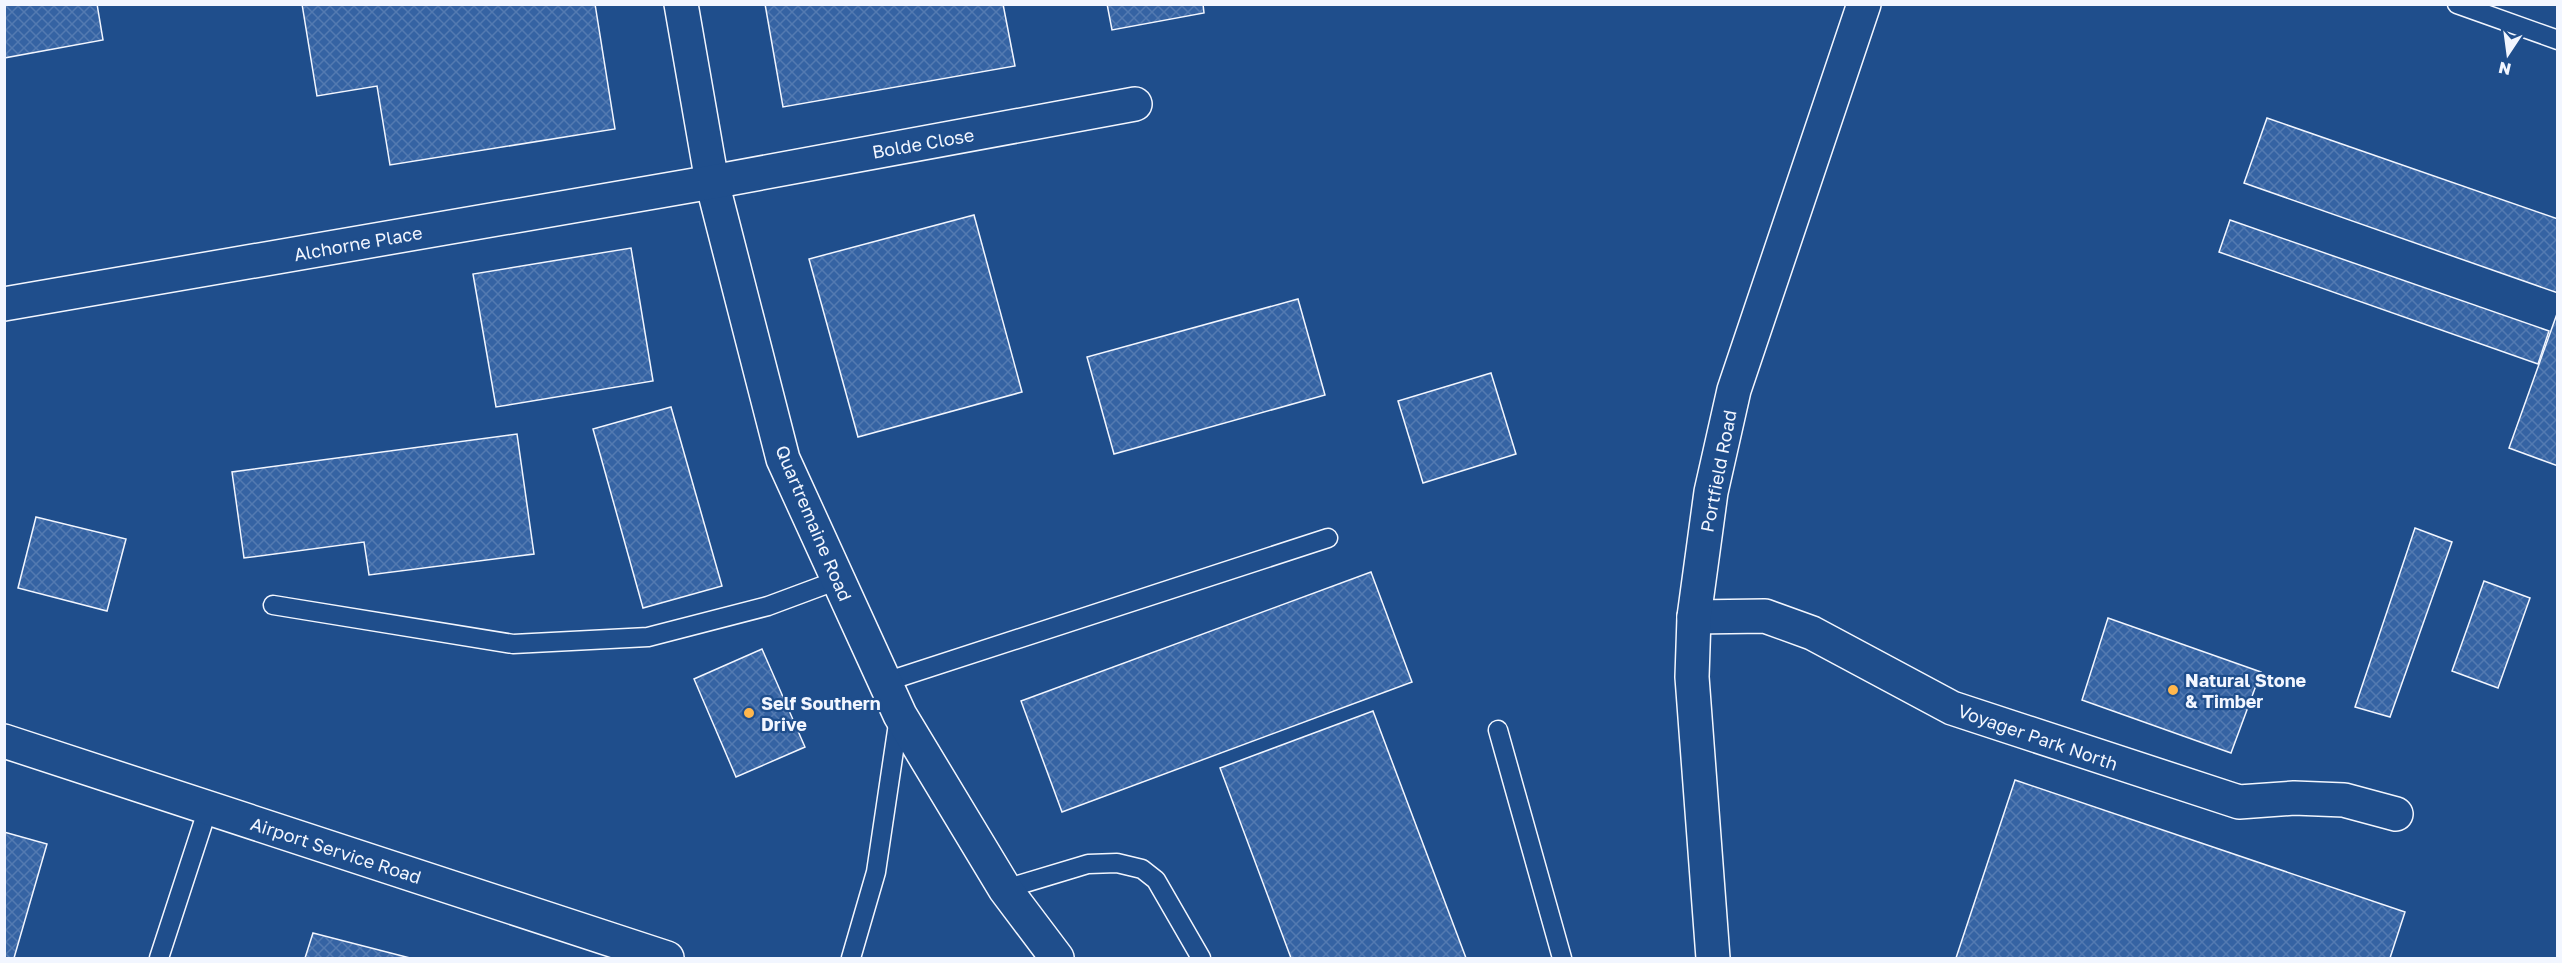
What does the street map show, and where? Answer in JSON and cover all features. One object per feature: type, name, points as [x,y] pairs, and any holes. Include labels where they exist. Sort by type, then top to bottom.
[{"type":"street","name":"Quartremaine Road","points":[[681,4],[712,182],[783,459],[900,715],[1005,889],[1057,958]]},
{"type":"street","name":"Portfield Road","points":[[1713,958],[1692,677],[1694,617],[1711,492],[1734,390],[1864,4]]},
{"type":"street","name":"Bolde Close","points":[[712,182],[1135,104]]},
{"type":"street","name":"Alchorne Place","points":[[4,304],[712,182]]},
{"type":"street","name":"Voyager Park North","points":[[1694,617],[1765,616],[1812,633],[1952,708],[2239,802],[2294,798],[2344,800],[2396,814]]},
{"type":"street","name":"Airport Service Road","points":[[4,741],[667,958]]},
{"type":"lane","points":[[2457,4],[2558,40]]},
{"type":"lane","points":[[885,682],[1328,538]]},
{"type":"lane","points":[[273,604],[513,644],[525,644],[648,637],[768,606],[838,580]]},
{"type":"lane","points":[[851,958],[876,872],[900,715]]},
{"type":"lane","points":[[1498,730],[1562,958]]},
{"type":"lane","points":[[159,958],[208,808]]},
{"type":"lane","points":[[1005,889],[1088,864],[1117,863],[1142,869],[1156,880],[1201,958]]},
{"type":"building","points":[[4,4],[97,4],[103,40],[4,58]]},
{"type":"building","points":[[302,4],[595,4],[615,129],[390,165],[377,86],[317,96]]},
{"type":"building","points":[[765,4],[1003,4],[1015,66],[783,107]]},
{"type":"building","points":[[1107,4],[1203,4],[1204,13],[1112,30]]},
{"type":"building","points":[[2267,118],[2558,219],[2558,293],[2244,183]]},
{"type":"building","points":[[974,215],[1022,392],[858,437],[809,259]]},
{"type":"building","points":[[2230,220],[2549,331],[2538,364],[2219,252]]},
{"type":"building","points":[[631,248],[653,381],[496,407],[473,274]]},
{"type":"building","points":[[1298,299],[1325,395],[1114,454],[1087,357]]},
{"type":"building","points":[[2558,311],[2558,466],[2509,448]]},
{"type":"building","points":[[1491,373],[1516,454],[1423,483],[1398,401]]},
{"type":"building","points":[[671,407],[722,586],[643,608],[593,429]]},
{"type":"building","points":[[517,434],[534,554],[369,575],[364,542],[244,558],[232,472]]},
{"type":"building","points":[[36,517],[126,539],[107,611],[18,588]]},
{"type":"building","points":[[2415,528],[2452,542],[2390,717],[2355,707]]},
{"type":"building","points":[[1371,572],[1412,682],[1062,812],[1021,701]]},
{"type":"building","points":[[2484,581],[2530,598],[2498,688],[2452,671]]},
{"type":"building","points":[[2108,618],[2261,672],[2231,753],[2082,700]]},
{"type":"building","name":"Self Southern Drive","points":[[762,649],[805,747],[736,777],[694,679]]},
{"type":"building","points":[[1373,711],[1466,958],[1291,958],[1220,768]]},
{"type":"building","points":[[2015,780],[2405,912],[2390,958],[1956,958]]},
{"type":"building","points":[[4,832],[47,844],[14,958],[4,958]]},
{"type":"building","points":[[313,933],[410,958],[305,958]]},
{"type":"place","name":"Natural Stone & Timber","points":[[2173,690]]},
{"type":"place","name":"Self Southern Drive","points":[[749,713]]}]
